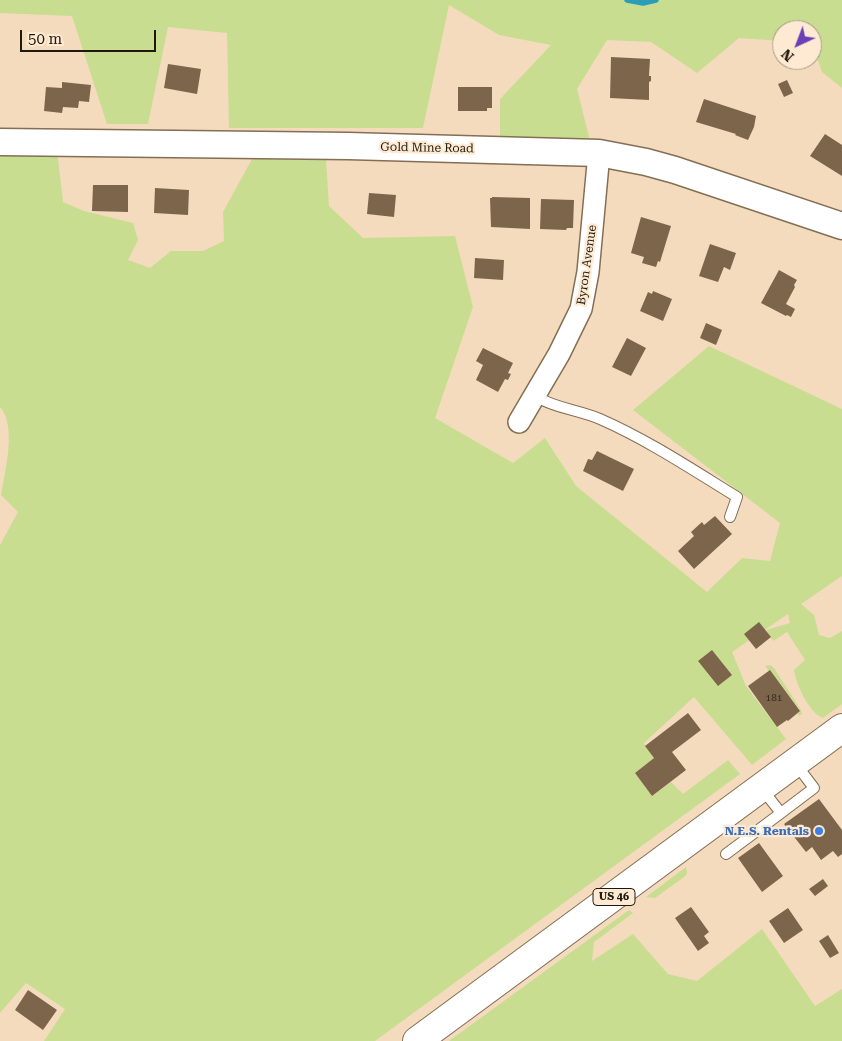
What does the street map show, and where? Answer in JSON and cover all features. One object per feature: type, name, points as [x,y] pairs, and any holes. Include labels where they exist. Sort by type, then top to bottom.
[{"type":"main road","name":"US 46","points":[[417,1041],[794,763],[838,738]]},
{"type":"street","name":"Gold Mine Road","points":[[0,142],[348,146],[599,153],[675,170],[842,226]]},
{"type":"street","name":"Byron Avenue","points":[[519,422],[559,354],[581,309],[588,272],[599,153]]},
{"type":"lane","points":[[534,396],[545,402],[598,418],[628,433],[737,497],[730,517]]},
{"type":"lane","points":[[726,854],[814,788],[794,763]]},
{"type":"lane","points":[[761,788],[781,813]]},
{"type":"lane","points":[[793,804],[799,813]]},
{"type":"green space","points":[[0,0],[842,0],[842,88],[821,70],[822,20],[772,20],[772,40],[739,38],[697,73],[651,42],[607,40],[577,89],[590,141],[500,138],[500,99],[551,45],[499,35],[449,5],[423,128],[229,128],[227,33],[168,27],[148,124],[107,124],[72,16],[0,13]]},
{"type":"green space","points":[[57,150],[63,202],[84,211],[133,223],[138,240],[128,260],[150,268],[171,251],[203,251],[224,241],[223,212],[252,159],[326,160],[329,206],[363,238],[455,236],[473,307],[435,418],[513,463],[545,438],[576,486],[707,592],[742,558],[770,561],[780,523],[633,410],[709,346],[842,409],[842,576],[801,604],[814,615],[819,635],[830,638],[842,631],[842,704],[823,718],[808,704],[797,683],[794,670],[805,660],[787,632],[773,641],[766,630],[790,623],[788,614],[732,652],[746,686],[786,739],[752,765],[694,697],[644,743],[654,758],[635,773],[652,796],[671,782],[683,794],[728,760],[740,774],[375,1041],[44,1041],[65,1009],[26,983],[0,1013],[0,545],[18,512],[1,495],[9,437],[5,415],[0,407],[0,151]]},
{"type":"green space","points":[[770,665],[774,668],[801,710],[802,714],[799,716],[797,713],[800,710],[765,666]]},
{"type":"green space","points":[[686,867],[687,874],[684,877],[655,898],[646,897]]},
{"type":"green space","points":[[629,910],[633,913],[594,942],[592,961],[633,934],[668,974],[697,981],[762,929],[815,1006],[842,989],[842,1041],[449,1041]]},
{"type":"building","points":[[611,57],[650,59],[649,76],[651,76],[651,81],[649,82],[649,100],[610,98]]},
{"type":"building","points":[[168,64],[201,69],[197,94],[164,88]]},
{"type":"building","points":[[787,80],[793,93],[784,97],[778,84]]},
{"type":"building","points":[[62,82],[91,85],[89,102],[79,101],[78,108],[63,107],[62,113],[44,111],[46,87],[62,88]]},
{"type":"building","points":[[458,87],[492,87],[492,108],[487,108],[487,111],[458,111]]},
{"type":"building","points":[[704,99],[756,116],[754,127],[748,140],[736,134],[696,122]]},
{"type":"building","points":[[825,134],[842,145],[842,176],[810,156]]},
{"type":"building","points":[[93,185],[128,185],[128,212],[92,211]]},
{"type":"building","points":[[155,188],[189,190],[188,215],[154,213]]},
{"type":"building","points":[[369,193],[396,195],[394,217],[367,214]]},
{"type":"building","points":[[490,198],[530,198],[530,229],[491,227]]},
{"type":"building","points":[[541,199],[574,200],[573,228],[567,228],[566,230],[540,229]]},
{"type":"building","points":[[641,217],[671,226],[660,262],[658,261],[656,267],[642,263],[644,257],[631,253]]},
{"type":"building","points":[[710,244],[736,253],[730,270],[724,267],[718,282],[699,276]]},
{"type":"building","points":[[475,258],[504,260],[503,280],[474,278]]},
{"type":"building","points":[[779,270],[797,280],[786,304],[795,309],[791,317],[761,303]]},
{"type":"building","points":[[653,291],[672,299],[663,321],[640,311],[648,292],[652,294]]},
{"type":"building","points":[[706,323],[722,330],[716,345],[700,338]]},
{"type":"building","points":[[627,338],[646,348],[631,376],[612,367]]},
{"type":"building","points":[[483,348],[513,363],[508,373],[511,374],[508,380],[505,379],[498,392],[476,380],[483,365],[476,361]]},
{"type":"building","points":[[597,451],[634,469],[623,491],[583,471],[588,459],[592,460]]},
{"type":"building","points":[[715,516],[732,534],[694,569],[678,551],[694,536],[691,532],[702,522],[704,525]]},
{"type":"building","points":[[759,622],[771,637],[756,649],[744,634]]},
{"type":"building","points":[[712,650],[732,675],[718,686],[698,661]]},
{"type":"building","points":[[770,670],[800,711],[777,727],[748,686]]},
{"type":"building","points":[[688,713],[701,730],[672,752],[686,770],[652,796],[635,773],[654,758],[645,746]]},
{"type":"building","points":[[819,799],[842,830],[842,854],[838,857],[833,851],[821,860],[812,847],[806,852],[784,824]]},
{"type":"building","points":[[759,843],[783,876],[762,892],[738,858]]},
{"type":"building","points":[[823,879],[828,886],[815,896],[809,889]]},
{"type":"building","points":[[691,907],[709,932],[704,936],[709,943],[698,951],[675,918]]},
{"type":"building","points":[[788,908],[803,930],[784,943],[769,921]]},
{"type":"building","points":[[828,935],[839,953],[830,958],[819,941]]},
{"type":"building","points":[[28,990],[57,1010],[43,1030],[15,1010]]},
{"type":"waterway","points":[[627,0],[643,3],[656,0]]},
{"type":"place","name":"N.E.S. Rentals","points":[[819,831]]}]
